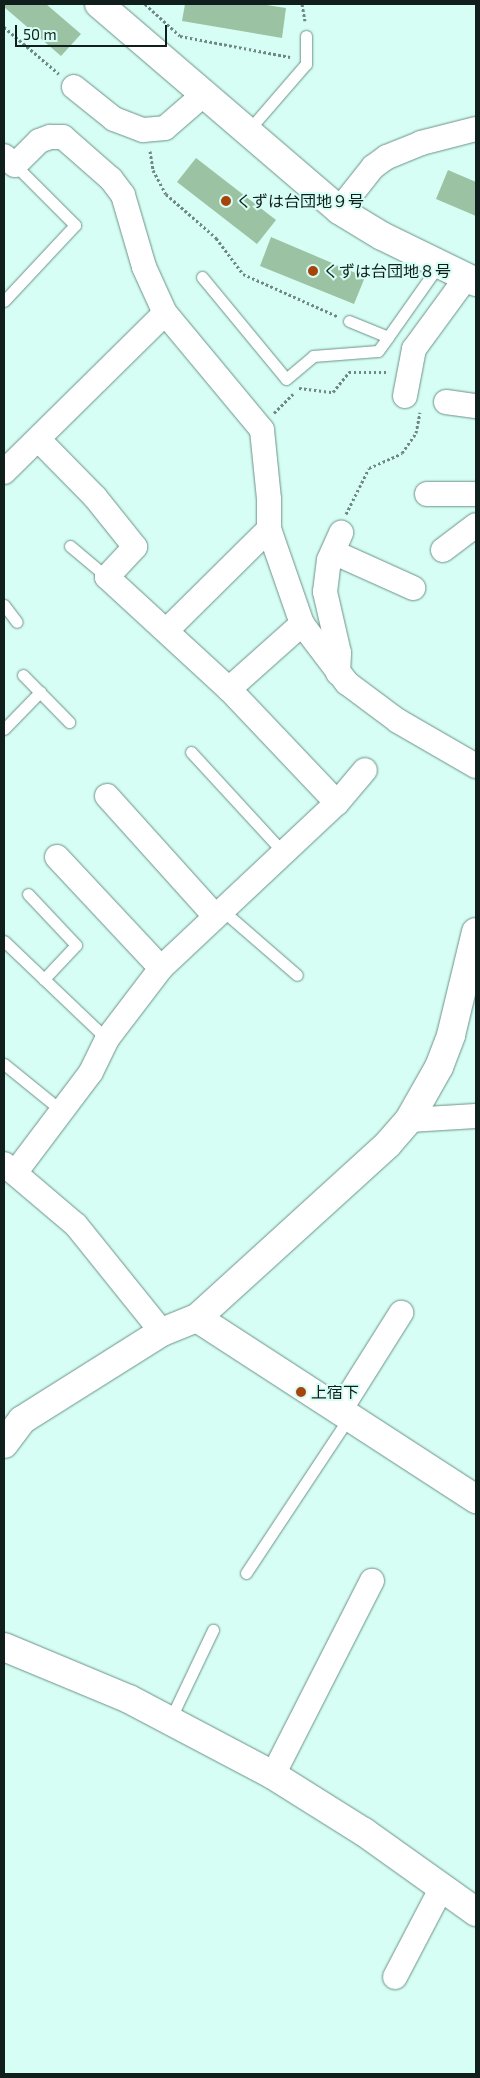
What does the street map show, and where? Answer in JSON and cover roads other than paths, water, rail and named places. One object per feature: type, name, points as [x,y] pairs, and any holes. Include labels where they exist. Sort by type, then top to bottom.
[{"type":"street","points":[[99,4],[246,133],[339,210],[438,266],[471,280],[414,349],[407,385]]},
{"type":"street","points":[[74,87],[114,119],[128,126],[148,130],[165,128],[203,95]]},
{"type":"street","points":[[339,210],[373,167],[387,157],[422,143],[476,129]]},
{"type":"street","points":[[9,160],[50,137],[63,138],[110,179],[130,209],[144,267],[165,313],[260,427],[269,500],[269,529],[302,624],[338,673],[398,721],[476,766]]},
{"type":"street","points":[[4,472],[39,440],[165,313]]},
{"type":"street","points":[[446,402],[476,406]]},
{"type":"street","points":[[39,440],[95,497],[135,547],[107,577],[167,630],[229,689],[337,803]]},
{"type":"street","points":[[427,494],[476,494]]},
{"type":"street","points":[[443,550],[476,525]]},
{"type":"street","points":[[167,630],[269,529]]},
{"type":"street","points":[[338,673],[339,653],[325,592],[337,542],[396,588]]},
{"type":"street","points":[[229,689],[302,624]]},
{"type":"street","points":[[162,1332],[76,1225],[10,1168],[62,1111],[91,1072],[108,1039],[161,968],[337,803],[365,770]]},
{"type":"street","points":[[107,796],[218,913]]},
{"type":"street","points":[[57,858],[161,968]]},
{"type":"street","points":[[4,1444],[22,1420],[162,1332],[197,1318],[388,1144],[409,1120],[439,1067],[451,1035],[476,932]]},
{"type":"street","points":[[409,1120],[476,1116]]},
{"type":"street","points":[[345,1413],[401,1313]]},
{"type":"street","points":[[197,1318],[476,1499]]},
{"type":"street","points":[[273,1775],[372,1581]]},
{"type":"street","points":[[4,1647],[170,1720],[273,1775],[364,1832],[441,1889],[476,1912]]},
{"type":"street","points":[[395,1976],[441,1889]]},
{"type":"lane","points":[[246,133],[306,64],[306,36]]},
{"type":"lane","points":[[4,301],[75,225],[9,160]]},
{"type":"lane","points":[[202,277],[286,379],[313,356],[378,352],[438,266]]},
{"type":"lane","points":[[349,321],[388,337]]},
{"type":"lane","points":[[70,546],[107,577]]},
{"type":"lane","points":[[4,605],[18,622]]},
{"type":"lane","points":[[23,675],[69,722]]},
{"type":"lane","points":[[4,729],[40,692]]},
{"type":"lane","points":[[191,752],[283,852]]},
{"type":"lane","points":[[28,894],[76,945],[44,979]]},
{"type":"lane","points":[[218,913],[297,975]]},
{"type":"lane","points":[[4,942],[108,1039]]},
{"type":"lane","points":[[4,1064],[62,1111]]},
{"type":"lane","points":[[246,1573],[345,1413]]},
{"type":"lane","points":[[170,1720],[213,1630]]},
{"type":"place","name":"くずは台団地９号","points":[[226,201]]},
{"type":"place","name":"くずは台団地８号","points":[[313,271]]},
{"type":"place","name":"上宿下","points":[[301,1392]]}]
